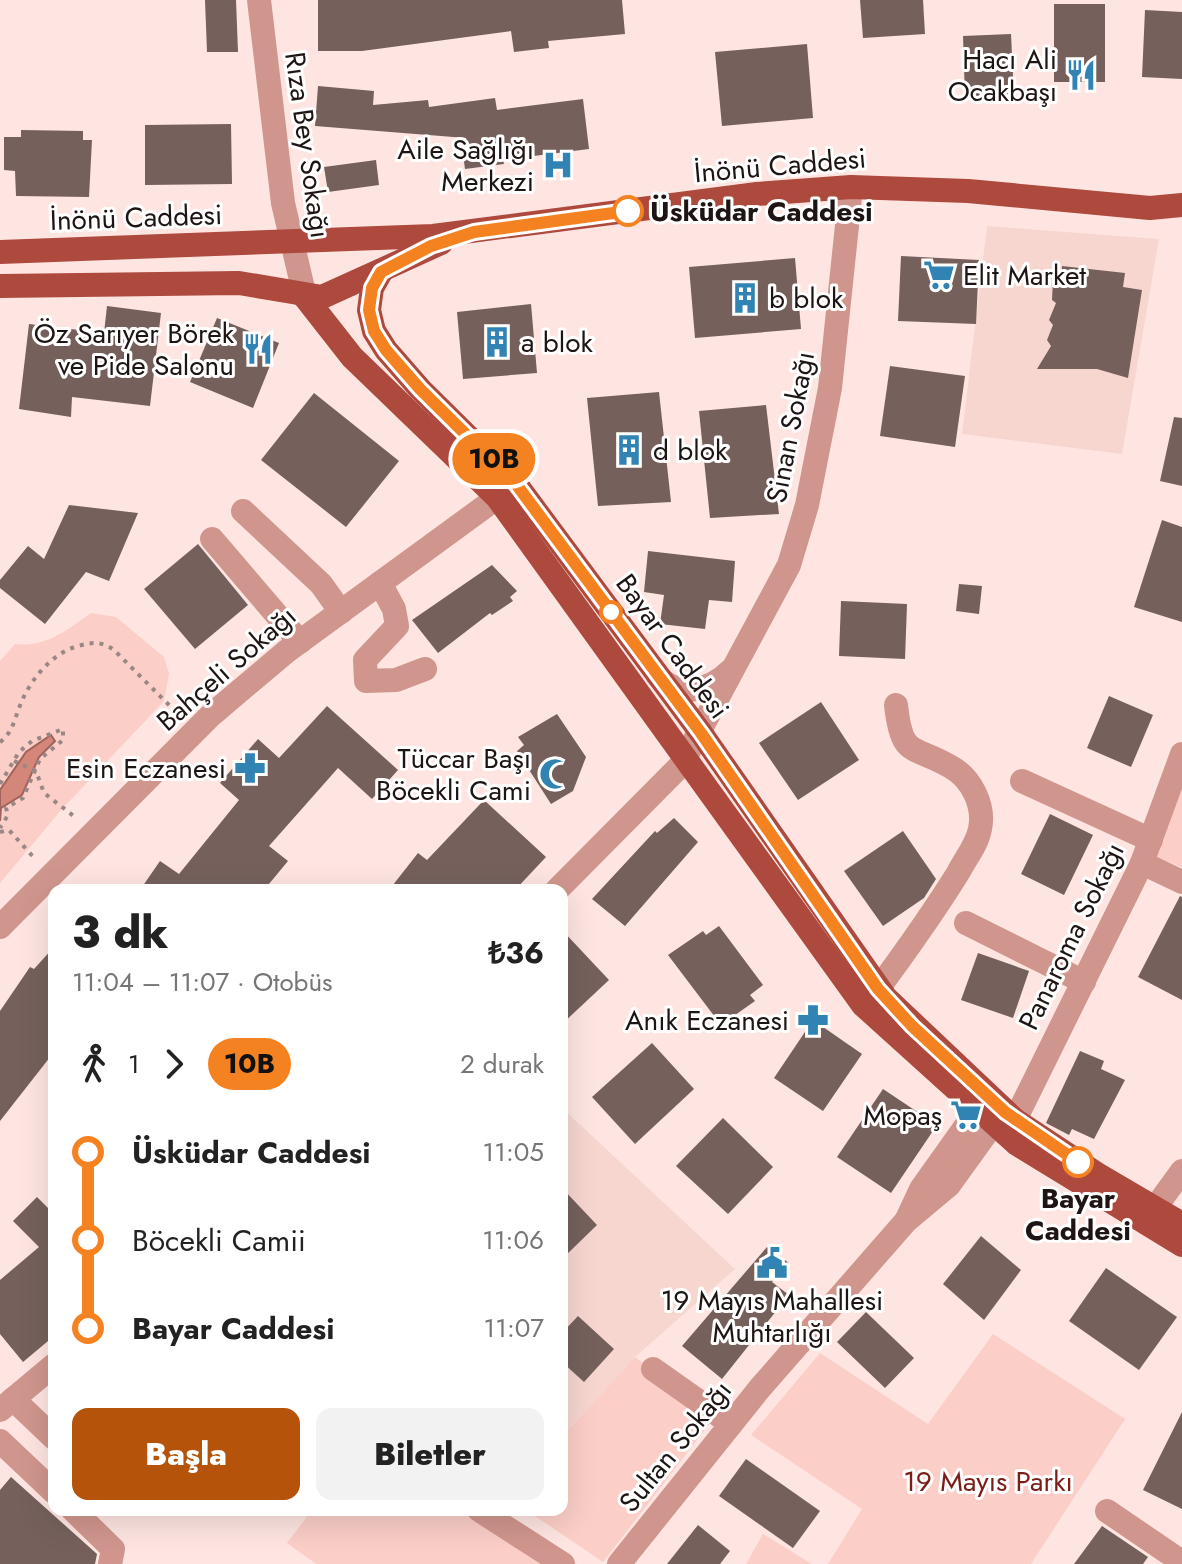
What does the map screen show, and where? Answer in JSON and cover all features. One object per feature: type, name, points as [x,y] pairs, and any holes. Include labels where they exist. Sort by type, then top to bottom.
[{"type":"main road","name":"İnönü Caddesi","points":[[0,252],[421,237],[757,194],[851,187],[968,191],[1150,208],[1182,205]]},
{"type":"main road","points":[[1150,208],[1182,213]]},
{"type":"main road","points":[[0,286],[239,283],[305,297],[334,293],[431,246],[474,232]]},
{"type":"main road","name":"Bayar Caddesi","points":[[381,272],[372,288],[369,310],[377,336],[658,676],[701,733],[878,989],[1004,1122],[1064,1175],[1182,1245]]},
{"type":"main road","name":"Bayar Caddesi","points":[[305,297],[352,357],[507,490],[687,757],[853,993],[961,1095],[1182,1224]]},
{"type":"street","name":"Rıza Bey Sokağı","points":[[259,0],[280,187],[290,242],[305,297]]},
{"type":"street","name":"Sinan Sokağı","points":[[563,884],[654,795],[687,757],[784,577],[807,505],[834,361],[851,187]]},
{"type":"street","name":"Bahçeli Sokağı","points":[[0,927],[95,834],[194,730],[300,642],[507,490]]},
{"type":"street","points":[[243,511],[321,584],[341,612]]},
{"type":"street","points":[[212,539],[300,642]]},
{"type":"street","points":[[380,583],[394,609],[397,626],[365,660],[366,681],[396,680],[425,669]]},
{"type":"street","name":"Sinan Sokağı","points":[[658,676],[678,689],[706,687],[724,678],[737,663]]},
{"type":"street","points":[[878,989],[924,927],[967,856],[980,829],[981,815],[968,781],[952,767],[911,750],[902,739],[896,705]]},
{"type":"street","name":"Panaroma Sokağı","points":[[1004,1122],[1084,982],[1142,863],[1182,754]]},
{"type":"street","points":[[1022,781],[1151,840]]},
{"type":"street","points":[[1142,863],[1182,882]]},
{"type":"street","points":[[966,923],[1084,982]]},
{"type":"street","name":"Sultan Sokağı","points":[[906,1221],[921,1189],[968,1123],[968,1108],[961,1095]]},
{"type":"street","name":"Sultan Sokağı","points":[[619,1564],[731,1424],[906,1221],[949,1185],[1004,1122]]},
{"type":"street","points":[[1155,1208],[1182,1171]]},
{"type":"street","points":[[653,1369],[731,1424]]},
{"type":"street","points":[[48,1370],[4,1404],[48,1434]]},
{"type":"street","points":[[0,1441],[48,1486]]},
{"type":"street","points":[[1107,1511],[1182,1562]]},
{"type":"street","points":[[79,1516],[113,1549],[110,1564]]},
{"type":"street","points":[[488,1516],[563,1564]]},
{"type":"path","points":[[0,742],[7,737],[22,701],[44,667],[64,650],[89,643],[105,644],[114,650],[194,730]]},
{"type":"path","points":[[0,784],[14,761],[32,741],[63,729],[63,740],[40,759],[23,798],[6,808],[8,815],[0,830],[9,830],[52,877]]},
{"type":"path","points":[[14,761],[36,771],[44,793],[95,834]]},
{"type":"shaded area","points":[[987,226],[1159,239],[1122,454],[962,434]]},
{"type":"shaded area","points":[[51,735],[55,741],[39,757],[22,795],[1,808],[0,821],[0,790],[26,752]]},
{"type":"shaded area","points":[[568,1114],[735,1269],[635,1357],[568,1430]]},
{"type":"green space","points":[[91,613],[116,617],[164,657],[169,674],[164,701],[62,809],[0,883],[0,661],[15,644],[46,640]]},
{"type":"green space","points":[[1182,788],[1182,867],[1157,858]]},
{"type":"green space","name":"19 Mayıs Parkı","points":[[993,1334],[1125,1419],[1031,1564],[828,1564],[862,1509],[751,1435],[820,1353],[928,1424]]},
{"type":"green space","points":[[635,1357],[714,1418],[603,1562],[535,1516],[568,1516],[568,1430]]},
{"type":"green space","points":[[307,1516],[473,1516],[542,1564],[316,1564],[287,1543]]},
{"type":"green space","points":[[763,1534],[812,1564],[746,1564]]},
{"type":"building","points":[[205,0],[236,0],[238,52],[207,52]]},
{"type":"building","points":[[318,0],[622,0],[625,34],[548,41],[549,48],[514,52],[511,31],[362,51],[318,51]]},
{"type":"building","points":[[860,0],[923,0],[925,34],[863,38]]},
{"type":"building","points":[[1054,4],[1105,4],[1105,82],[1054,82]]},
{"type":"building","points":[[1145,10],[1182,12],[1182,79],[1142,77]]},
{"type":"building","points":[[1011,34],[1014,97],[965,98],[963,36]]},
{"type":"building","points":[[807,44],[813,118],[722,126],[715,52]]},
{"type":"building","points":[[318,86],[374,91],[373,105],[428,100],[429,107],[495,98],[497,110],[583,99],[589,149],[503,160],[504,164],[465,169],[462,147],[466,147],[466,138],[315,126]]},
{"type":"building","points":[[231,124],[232,184],[145,185],[145,125]]},
{"type":"building","points":[[21,130],[83,131],[83,140],[92,140],[89,197],[16,196],[15,171],[4,170],[4,137],[21,137]]},
{"type":"building","points":[[376,160],[379,185],[328,192],[324,167]]},
{"type":"building","points":[[901,256],[979,260],[976,324],[898,321]]},
{"type":"building","name":"b blok","points":[[795,258],[801,329],[695,338],[689,267]]},
{"type":"building","points":[[1062,266],[1125,273],[1123,287],[1142,290],[1128,378],[1097,369],[1037,369],[1051,346],[1047,340],[1053,325],[1049,320],[1056,303],[1052,300],[1053,279],[1061,280]]},
{"type":"building","name":"a blok","points":[[531,304],[537,373],[463,379],[457,312]]},
{"type":"building","points":[[107,306],[161,313],[150,406],[72,397],[71,417],[19,409],[29,324],[104,333]]},
{"type":"building","points":[[217,318],[279,343],[253,408],[190,382]]},
{"type":"building","points":[[890,366],[965,376],[955,447],[880,436]]},
{"type":"building","name":"d blok","points":[[659,392],[671,502],[598,506],[587,398]]},
{"type":"building","points":[[314,393],[399,461],[346,527],[261,460]]},
{"type":"building","points":[[766,405],[779,514],[710,518],[699,411]]},
{"type":"building","points":[[1174,417],[1182,418],[1182,486],[1160,481]]},
{"type":"building","points":[[69,505],[138,513],[109,581],[86,572],[45,624],[0,588],[0,580],[28,546],[44,559]]},
{"type":"building","points":[[1162,520],[1182,527],[1182,622],[1134,607]]},
{"type":"building","points":[[198,544],[248,605],[195,649],[144,589]]},
{"type":"building","points":[[648,551],[735,561],[732,602],[709,600],[705,629],[660,624],[664,595],[644,592]]},
{"type":"building","points":[[492,565],[517,591],[510,597],[513,601],[492,615],[490,613],[438,653],[412,620]]},
{"type":"building","points":[[959,584],[982,586],[979,614],[956,611]]},
{"type":"building","points":[[841,601],[907,604],[905,659],[839,656]]},
{"type":"building","points":[[1109,696],[1153,715],[1131,767],[1087,748]]},
{"type":"building","points":[[821,702],[859,760],[798,800],[759,743]]},
{"type":"building","points":[[327,706],[398,770],[372,799],[338,768],[269,846],[288,861],[269,884],[144,884],[160,861],[179,874],[239,800],[220,783],[258,739],[279,758]]},
{"type":"building","name":"Tüccar Başı Böcekli Cami","points":[[557,714],[586,757],[573,791],[551,804],[517,751],[524,745],[518,737]]},
{"type":"building","points":[[484,800],[546,857],[521,884],[394,884],[418,853],[427,860]]},
{"type":"building","points":[[1050,814],[1093,835],[1064,895],[1021,874]]},
{"type":"building","points":[[674,818],[698,842],[625,926],[592,899],[655,831],[657,833]]},
{"type":"building","points":[[903,831],[936,879],[924,898],[883,926],[844,871]]},
{"type":"building","points":[[1182,897],[1182,1000],[1138,977]]},
{"type":"building","points":[[719,926],[763,985],[750,995],[755,1001],[721,1025],[668,955],[703,931],[706,935]]},
{"type":"building","points":[[568,936],[609,980],[568,1018]]},
{"type":"building","points":[[978,953],[1029,971],[1013,1018],[961,1000]]},
{"type":"building","points":[[48,954],[48,1060],[0,1121],[0,1011],[30,967],[34,969]]},
{"type":"building","points":[[813,1020],[862,1054],[823,1111],[774,1078]]},
{"type":"building","points":[[652,1043],[694,1089],[635,1144],[592,1097]]},
{"type":"building","points":[[1080,1051],[1104,1061],[1101,1069],[1125,1080],[1094,1139],[1072,1129],[1069,1135],[1046,1123]]},
{"type":"building","points":[[883,1089],[937,1125],[891,1193],[837,1157]]},
{"type":"building","points":[[723,1118],[773,1167],[728,1214],[676,1166]]},
{"type":"building","points":[[568,1194],[597,1225],[568,1253]]},
{"type":"building","points":[[37,1197],[48,1208],[48,1341],[23,1362],[0,1334],[0,1280],[39,1247],[13,1221]]},
{"type":"building","points":[[981,1236],[1021,1270],[984,1320],[943,1284]]},
{"type":"building","points":[[767,1247],[789,1263],[772,1282],[789,1295],[722,1379],[682,1346]]},
{"type":"building","points":[[1106,1268],[1177,1317],[1139,1370],[1069,1321]]},
{"type":"building","points":[[866,1312],[914,1358],[885,1388],[837,1342]]},
{"type":"building","points":[[578,1316],[614,1349],[584,1382],[568,1367],[568,1327]]},
{"type":"building","points":[[1182,1412],[1182,1509],[1143,1490]]},
{"type":"building","points":[[746,1459],[820,1511],[793,1548],[719,1496]]},
{"type":"building","points":[[11,1477],[48,1510],[48,1516],[55,1516],[97,1554],[95,1564],[0,1564],[0,1490]]},
{"type":"building","points":[[698,1525],[730,1551],[720,1564],[667,1564]]},
{"type":"building","points":[[1102,1526],[1148,1557],[1143,1564],[1074,1564]]},
{"type":"bus line","name":"10B","points":[[628,211],[474,232],[431,246],[381,272],[376,279],[369,310],[374,331],[399,367],[516,484],[701,733],[800,881],[886,998],[1005,1112],[1078,1162]]},
{"type":"place","name":"Hacı Ali Ocakbaşı","points":[[1081,75]]},
{"type":"place","name":"Aile Sağlığı Merkezi","points":[[558,165]]},
{"type":"place","name":"Üsküdar Caddesi","points":[[628,211]]},
{"type":"place","name":"Elit Market","points":[[939,275]]},
{"type":"place","name":"b blok","points":[[745,298]]},
{"type":"place","name":"a blok","points":[[497,342]]},
{"type":"place","name":"Öz Sarıyer Börek ve Pide Salonu","points":[[258,349]]},
{"type":"place","name":"d blok","points":[[629,450]]},
{"type":"place","name":"Esin Eczanesi","points":[[250,768]]},
{"type":"place","name":"Tüccar Başı Böcekli Cami","points":[[555,774]]},
{"type":"place","name":"Anık Eczanesi","points":[[813,1020]]},
{"type":"place","name":"Mopaş","points":[[966,1115]]},
{"type":"place","name":"Bayar Caddesi","points":[[1078,1162]]},
{"type":"place","name":"19 Mayıs Mahallesi Muhtarlığı","points":[[772,1263]]}]
